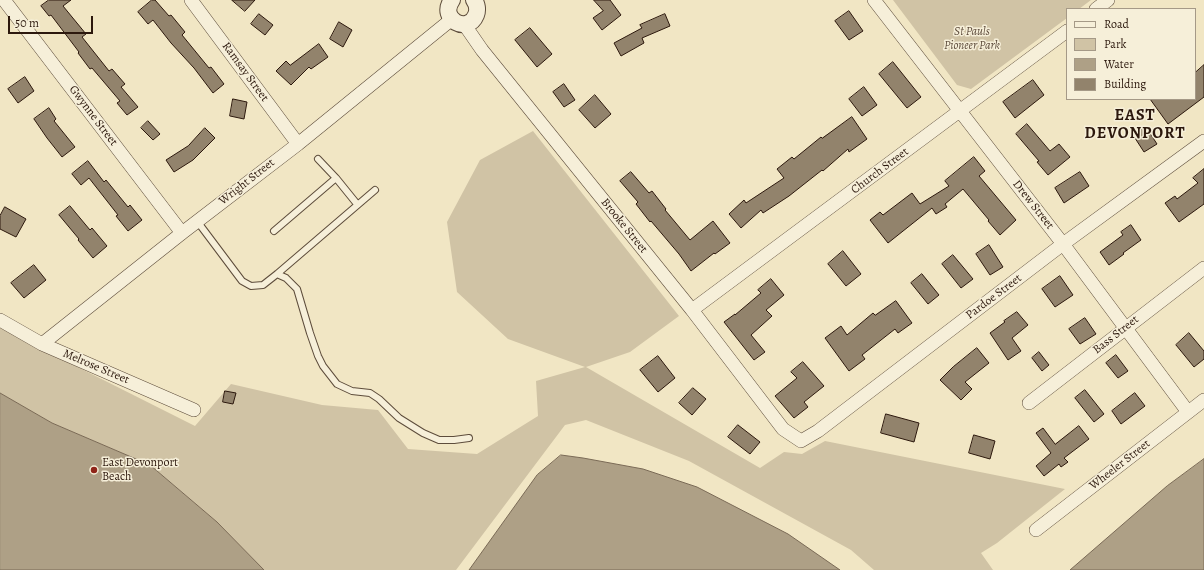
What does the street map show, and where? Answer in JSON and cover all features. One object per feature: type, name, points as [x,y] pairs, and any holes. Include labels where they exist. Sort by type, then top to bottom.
[{"type":"street","name":"Gwynne Street","points":[[4,0],[182,233]]},
{"type":"street","name":"Ramsay Street","points":[[192,0],[298,144]]},
{"type":"street","name":"Drew Street","points":[[874,0],[1063,244],[1188,412]]},
{"type":"street","points":[[1097,8],[1108,0]]},
{"type":"street","points":[[452,10],[473,20],[476,17],[477,12],[476,1]]},
{"type":"street","name":"Wright Street","points":[[42,344],[197,221],[298,144],[452,10]]},
{"type":"street","name":"Brooke Street","points":[[452,10],[482,50],[692,310],[783,430]]},
{"type":"street","name":"Church Street","points":[[692,310],[1066,32]]},
{"type":"street","name":"Pardoe Street","points":[[783,430],[801,441],[818,431],[1063,244],[1204,141]]},
{"type":"street","name":"Bass Street","points":[[1028,403],[1204,268]]},
{"type":"street","name":"Melrose Street","points":[[0,320],[42,344],[194,410]]},
{"type":"street","name":"Wheeler Street","points":[[1036,530],[1204,400]]},
{"type":"lane","points":[[318,159],[357,204]]},
{"type":"lane","points":[[274,231],[336,178]]},
{"type":"lane","points":[[197,221],[242,281],[251,286],[263,284],[277,274],[375,190]]},
{"type":"lane","points":[[277,274],[286,278],[297,289],[318,356],[323,366],[337,384],[352,391],[370,393],[379,399],[399,418],[423,433],[439,440],[469,438]]},
{"type":"green space","name":"St Pauls Pioneer Park","points":[[893,0],[1091,0],[1080,8],[1066,8],[1066,19],[971,89],[957,85]]},
{"type":"green space","points":[[533,131],[679,316],[630,352],[586,367],[760,468],[784,452],[802,454],[825,441],[1065,489],[997,543],[981,553],[993,570],[874,570],[851,550],[689,461],[586,420],[565,425],[456,570],[264,570],[217,522],[150,465],[52,423],[0,393],[0,328],[195,426],[231,384],[322,405],[378,410],[408,449],[477,454],[538,416],[536,381],[585,367],[508,339],[457,292],[447,222],[480,160]]},
{"type":"water","name":"East Devonport Beach","points":[[0,393],[52,423],[150,465],[217,522],[264,570],[0,570]]},
{"type":"water","points":[[561,455],[643,469],[697,487],[788,534],[840,570],[469,570],[537,475]]},
{"type":"water","points":[[1204,459],[1204,570],[1070,570],[1167,486]]},
{"type":"building","points":[[49,0],[71,0],[63,6],[86,34],[82,37],[109,71],[112,69],[125,84],[121,87],[138,107],[127,115],[117,103],[120,101],[92,68],[90,69],[51,15],[49,16],[41,6]]},
{"type":"building","points":[[152,0],[155,0],[169,16],[171,15],[185,32],[182,35],[224,84],[213,93],[153,20],[148,24],[138,12]]},
{"type":"building","points":[[232,0],[255,0],[245,11]]},
{"type":"building","points":[[594,0],[610,0],[621,15],[602,30],[593,18],[603,11]]},
{"type":"building","points":[[849,11],[863,31],[849,40],[835,21]]},
{"type":"building","points":[[259,14],[273,25],[265,35],[251,24]]},
{"type":"building","points":[[665,14],[670,26],[642,38],[644,43],[621,56],[614,43],[642,28],[640,25]]},
{"type":"building","points":[[339,22],[352,30],[343,47],[330,39]]},
{"type":"building","points":[[530,28],[552,54],[537,67],[515,40]]},
{"type":"building","points":[[319,44],[328,57],[311,69],[309,67],[291,85],[276,71],[286,61],[290,65]]},
{"type":"building","points":[[893,62],[921,97],[907,108],[879,74]]},
{"type":"building","points":[[1204,65],[1204,97],[1168,124],[1151,100],[1196,100],[1196,72]]},
{"type":"building","points":[[25,77],[34,91],[18,103],[8,89]]},
{"type":"building","points":[[1033,80],[1044,95],[1015,118],[1003,102]]},
{"type":"building","points":[[564,84],[575,100],[564,107],[553,92]]},
{"type":"building","points":[[864,87],[877,105],[862,116],[849,99]]},
{"type":"building","points":[[595,95],[611,114],[595,128],[579,110]]},
{"type":"building","points":[[233,99],[247,102],[244,119],[230,116]]},
{"type":"building","points":[[49,108],[56,119],[54,121],[75,147],[62,157],[34,119]]},
{"type":"building","points":[[852,117],[867,139],[849,152],[848,149],[823,171],[822,170],[789,196],[763,213],[761,210],[741,228],[729,214],[744,200],[746,203],[784,178],[777,169],[792,157],[794,159],[821,137],[822,138]]},
{"type":"building","points":[[148,121],[160,134],[153,140],[141,128]]},
{"type":"building","points":[[1027,124],[1050,151],[1059,144],[1070,157],[1048,175],[1037,162],[1039,161],[1016,134]]},
{"type":"building","points":[[1146,127],[1157,144],[1144,152],[1133,135]]},
{"type":"building","points":[[205,128],[215,138],[193,160],[174,172],[166,160],[188,146]]},
{"type":"building","points":[[974,157],[985,171],[979,176],[1016,220],[1000,235],[963,189],[945,204],[947,207],[936,214],[932,208],[888,243],[870,220],[880,212],[883,215],[912,193],[920,204],[949,186],[945,181]]},
{"type":"building","points":[[88,161],[104,182],[106,180],[128,207],[130,205],[142,220],[128,231],[116,216],[118,215],[89,178],[81,185],[72,174]]},
{"type":"building","points":[[1204,169],[1204,204],[1179,222],[1165,203],[1175,196],[1177,199],[1198,183],[1193,178]]},
{"type":"building","points":[[631,172],[649,193],[652,191],[666,209],[665,210],[690,240],[713,221],[730,243],[715,254],[714,253],[691,271],[679,254],[651,221],[650,222],[636,204],[638,202],[620,181]]},
{"type":"building","points":[[1080,172],[1089,186],[1064,203],[1055,188]]},
{"type":"building","points":[[70,206],[90,230],[92,228],[107,246],[93,258],[59,215]]},
{"type":"building","points":[[5,207],[26,219],[16,237],[0,229],[0,216]]},
{"type":"building","points":[[1131,225],[1141,240],[1109,265],[1100,252],[1123,235],[1121,232]]},
{"type":"building","points":[[989,245],[1003,267],[990,275],[976,254]]},
{"type":"building","points":[[843,251],[861,274],[846,286],[828,264]]},
{"type":"building","points":[[953,255],[973,279],[961,288],[942,264]]},
{"type":"building","points":[[34,265],[46,280],[24,298],[11,283]]},
{"type":"building","points":[[922,274],[939,295],[928,304],[911,283]]},
{"type":"building","points":[[1060,276],[1073,295],[1055,307],[1042,289]]},
{"type":"building","points":[[771,279],[784,295],[766,310],[772,316],[751,335],[765,352],[754,360],[724,322],[735,315],[761,293],[758,290]]},
{"type":"building","points":[[896,301],[912,323],[898,333],[895,329],[862,355],[865,359],[849,371],[825,338],[841,326],[847,335],[873,313],[875,315]]},
{"type":"building","points":[[1017,312],[1028,325],[1012,338],[1021,351],[1008,360],[990,333]]},
{"type":"building","points":[[1085,318],[1096,334],[1080,344],[1069,329]]},
{"type":"building","points":[[1189,333],[1204,351],[1204,359],[1194,367],[1176,345]]},
{"type":"building","points":[[977,348],[989,363],[965,382],[972,389],[961,400],[940,380],[953,367]]},
{"type":"building","points":[[1039,352],[1049,365],[1042,371],[1032,358]]},
{"type":"building","points":[[1116,355],[1128,371],[1118,378],[1106,363]]},
{"type":"building","points":[[658,356],[675,378],[658,392],[640,370]]},
{"type":"building","points":[[803,362],[824,386],[804,402],[808,407],[794,418],[775,396],[797,378],[791,372]]},
{"type":"building","points":[[693,388],[706,399],[692,415],[679,403]]},
{"type":"building","points":[[1085,390],[1104,414],[1094,422],[1075,398]]},
{"type":"building","points":[[225,391],[236,393],[233,404],[223,402]]},
{"type":"building","points":[[1135,393],[1145,406],[1121,424],[1112,411]]},
{"type":"building","points":[[886,414],[919,423],[914,442],[881,433]]},
{"type":"building","points":[[738,425],[760,442],[750,454],[728,437]]},
{"type":"building","points":[[1079,426],[1089,439],[1064,458],[1068,462],[1061,467],[1059,464],[1044,476],[1036,466],[1051,453],[1036,433],[1043,428],[1055,444]]},
{"type":"building","points":[[974,435],[995,441],[990,459],[969,453]]},
{"type":"place","name":"East Devonport Beach","points":[[94,470]]},
{"type":"district","name":"EAST DEVONPORT","points":[[1135,125]]}]
